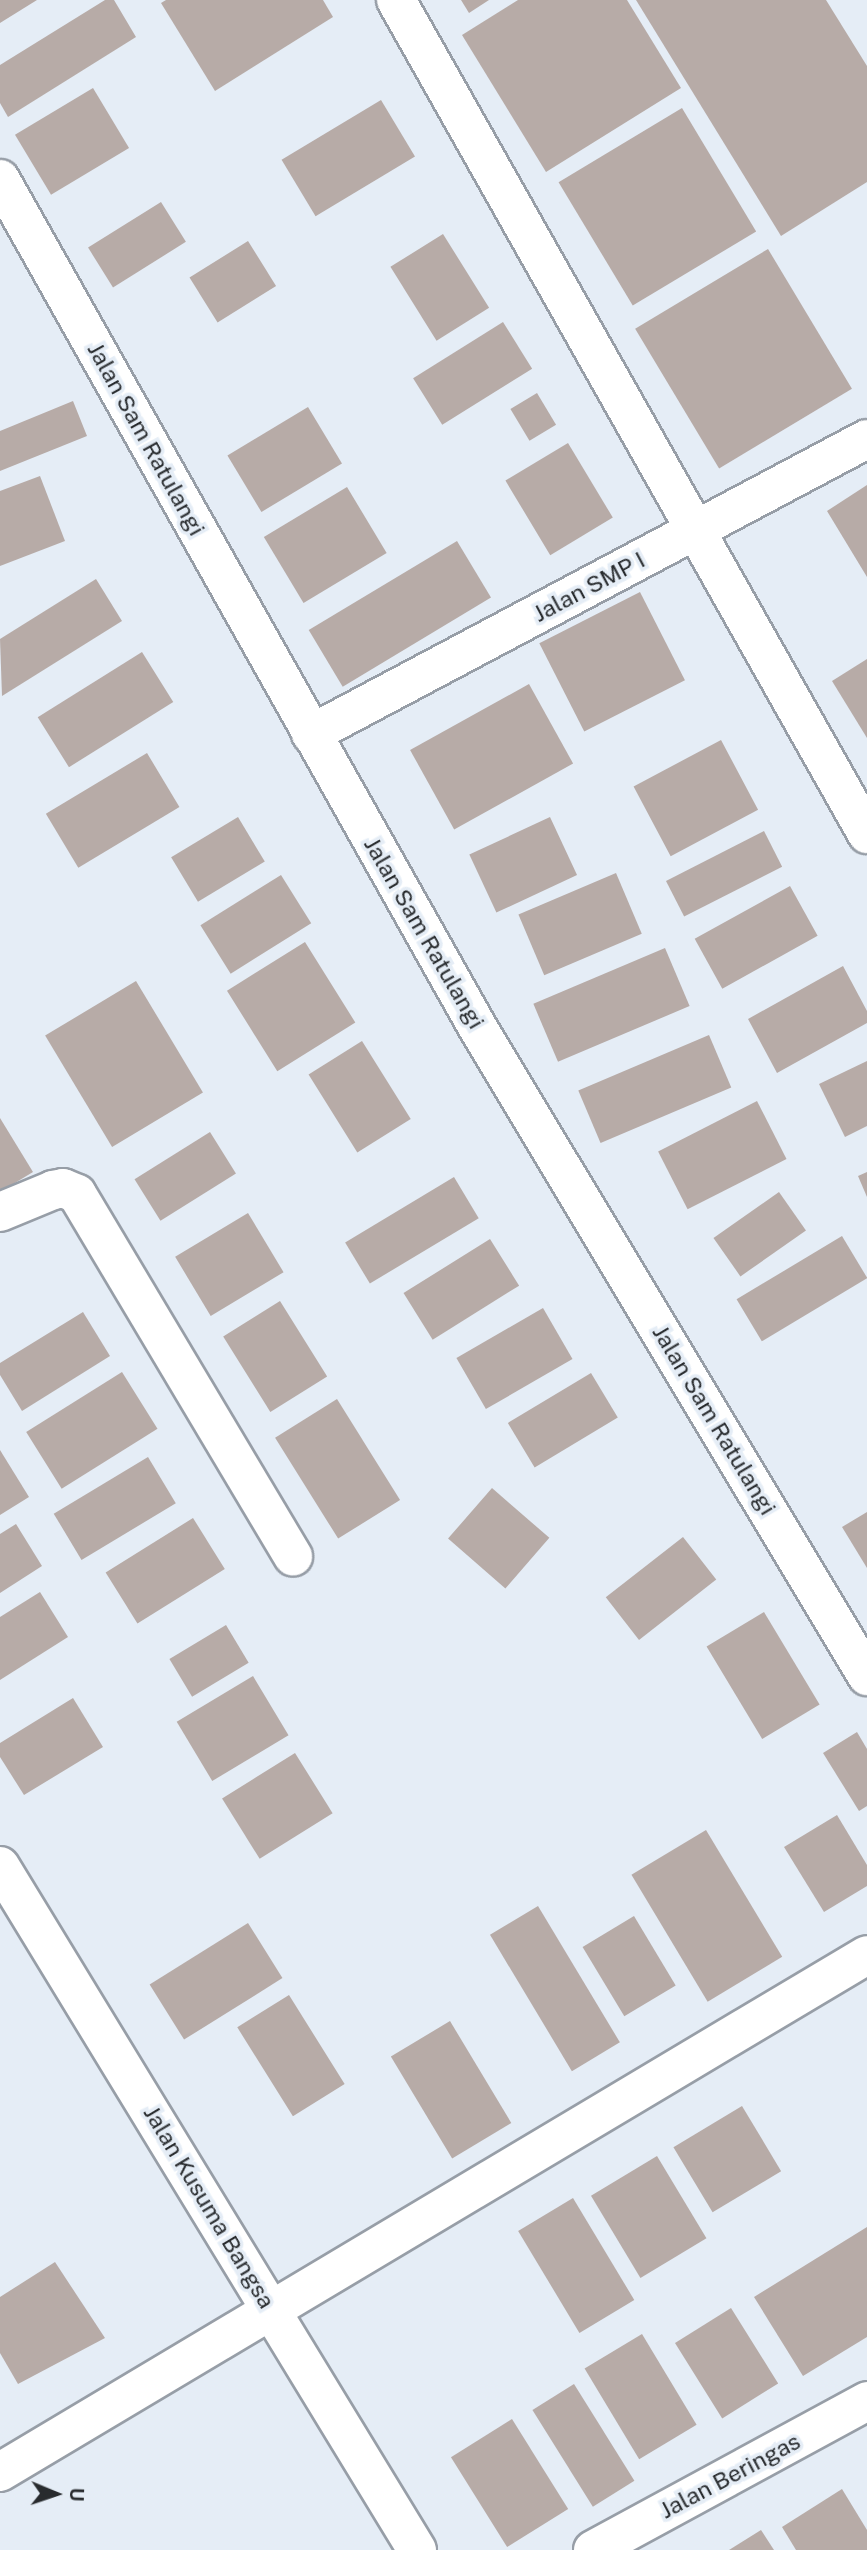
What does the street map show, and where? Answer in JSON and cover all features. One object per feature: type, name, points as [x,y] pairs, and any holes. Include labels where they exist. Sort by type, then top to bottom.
[{"type":"street","points":[[396,0],[699,529],[867,834]]},
{"type":"street","name":"Jalan Sam Ratulangi","points":[[0,179],[478,1028],[867,1675]]},
{"type":"street","name":"Jalan SMP I","points":[[311,734],[867,439]]},
{"type":"street","points":[[0,1212],[53,1190],[63,1188],[77,1194],[293,1558]]},
{"type":"street","name":"Jalan Kusuma Bangsa","points":[[0,1866],[417,2550]]},
{"type":"street","points":[[0,2472],[867,1955]]},
{"type":"street","name":"Jalan Beringas","points":[[593,2550],[867,2401]]},
{"type":"building","points":[[0,0],[37,0],[0,23]]},
{"type":"building","points":[[105,0],[114,0],[136,37],[8,117],[0,103],[0,65]]},
{"type":"building","points":[[166,0],[323,0],[333,17],[215,91],[161,3]]},
{"type":"building","points":[[461,0],[489,0],[469,13]]},
{"type":"building","points":[[518,0],[627,0],[681,88],[546,172],[462,35]]},
{"type":"building","points":[[636,0],[826,0],[867,66],[867,182],[781,236]]},
{"type":"building","points":[[93,88],[129,148],[51,195],[15,135]]},
{"type":"building","points":[[381,100],[415,157],[316,216],[282,160]]},
{"type":"building","points":[[682,108],[756,231],[633,306],[559,182]]},
{"type":"building","points":[[161,202],[186,242],[113,287],[88,248]]},
{"type":"building","points":[[443,234],[489,308],[437,341],[390,267]]},
{"type":"building","points":[[248,241],[276,286],[218,323],[189,278]]},
{"type":"building","points":[[768,249],[852,389],[719,469],[635,329]]},
{"type":"building","points":[[503,322],[532,369],[442,425],[413,378]]},
{"type":"building","points":[[537,393],[556,425],[529,441],[510,409]]},
{"type":"building","points":[[73,401],[87,436],[0,471],[0,431]]},
{"type":"building","points":[[308,407],[342,464],[261,512],[227,455]]},
{"type":"building","points":[[568,443],[613,518],[550,555],[505,481]]},
{"type":"building","points":[[40,476],[65,541],[0,566],[0,491]]},
{"type":"building","points":[[867,485],[867,577],[827,511]]},
{"type":"building","points":[[347,487],[387,553],[304,603],[264,537]]},
{"type":"building","points":[[457,541],[491,598],[343,687],[309,630]]},
{"type":"building","points":[[96,579],[122,621],[2,696],[0,639]]},
{"type":"building","points":[[640,592],[685,680],[584,732],[539,643]]},
{"type":"building","points":[[142,652],[173,702],[69,767],[38,717]]},
{"type":"building","points":[[867,659],[867,738],[832,681]]},
{"type":"building","points":[[529,684],[573,764],[454,830],[410,750]]},
{"type":"building","points":[[721,740],[758,810],[671,856],[634,786]]},
{"type":"building","points":[[147,753],[179,807],[78,868],[46,814]]},
{"type":"building","points":[[238,817],[265,862],[198,902],[171,857]]},
{"type":"building","points":[[550,817],[577,875],[496,913],[469,855]]},
{"type":"building","points":[[764,831],[782,867],[684,917],[666,881]]},
{"type":"building","points":[[616,873],[642,934],[544,975],[518,914]]},
{"type":"building","points":[[281,875],[311,923],[231,974],[200,925]]},
{"type":"building","points":[[790,886],[818,936],[722,989],[695,939]]},
{"type":"building","points":[[305,942],[355,1023],[277,1071],[227,991]]},
{"type":"building","points":[[665,948],[690,1006],[558,1062],[533,1004]]},
{"type":"building","points":[[843,966],[867,1011],[867,1023],[777,1073],[748,1019]]},
{"type":"building","points":[[136,981],[203,1092],[112,1147],[45,1036]]},
{"type":"building","points":[[709,1035],[731,1087],[601,1143],[578,1090]]},
{"type":"building","points":[[362,1041],[411,1119],[357,1152],[309,1074]]},
{"type":"building","points":[[867,1061],[867,1126],[845,1137],[819,1084]]},
{"type":"building","points":[[757,1101],[787,1159],[688,1209],[658,1151]]},
{"type":"building","points":[[0,1118],[33,1172],[0,1192]]},
{"type":"building","points":[[210,1132],[236,1174],[160,1221],[135,1179]]},
{"type":"building","points":[[867,1172],[867,1197],[858,1176]]},
{"type":"building","points":[[454,1177],[479,1218],[370,1284],[345,1242]]},
{"type":"building","points":[[779,1192],[806,1231],[740,1276],[713,1238]]},
{"type":"building","points":[[248,1213],[284,1272],[211,1316],[175,1257]]},
{"type":"building","points":[[842,1236],[867,1278],[762,1341],[737,1299]]},
{"type":"building","points":[[490,1239],[519,1286],[433,1340],[403,1293]]},
{"type":"building","points":[[280,1301],[327,1376],[270,1412],[223,1337]]},
{"type":"building","points":[[543,1308],[572,1359],[486,1409],[456,1358]]},
{"type":"building","points":[[83,1312],[110,1356],[22,1411],[0,1375],[0,1363]]},
{"type":"building","points":[[122,1372],[158,1429],[62,1489],[26,1432]]},
{"type":"building","points":[[591,1373],[618,1418],[535,1468],[508,1423]]},
{"type":"building","points":[[337,1399],[400,1500],[338,1539],[275,1438]]},
{"type":"building","points":[[0,1450],[29,1497],[0,1515]]},
{"type":"building","points":[[148,1457],[176,1503],[82,1560],[54,1514]]},
{"type":"building","points":[[492,1488],[549,1538],[505,1588],[448,1539]]},
{"type":"building","points":[[867,1512],[867,1568],[842,1527]]},
{"type":"building","points":[[193,1518],[225,1569],[137,1623],[106,1573]]},
{"type":"building","points":[[16,1524],[42,1566],[0,1593],[0,1534]]},
{"type":"building","points":[[683,1537],[716,1580],[639,1640],[606,1597]]},
{"type":"building","points":[[40,1592],[68,1637],[0,1680],[0,1617]]},
{"type":"building","points":[[764,1612],[820,1705],[762,1739],[707,1647]]},
{"type":"building","points":[[226,1625],[249,1663],[192,1697],[169,1659]]},
{"type":"building","points":[[253,1676],[289,1735],[212,1781],[177,1722]]},
{"type":"building","points":[[73,1698],[103,1747],[24,1795],[0,1757],[0,1743]]},
{"type":"building","points":[[857,1732],[867,1749],[867,1806],[859,1811],[823,1753]]},
{"type":"building","points":[[295,1753],[333,1813],[260,1859],[222,1799]]},
{"type":"building","points":[[837,1815],[867,1865],[867,1886],[824,1912],[784,1847]]},
{"type":"building","points":[[706,1830],[782,1957],[708,2002],[631,1875]]},
{"type":"building","points":[[538,1906],[620,2042],[572,2071],[490,1935]]},
{"type":"building","points":[[634,1916],[676,1985],[624,2016],[583,1947]]},
{"type":"building","points":[[248,1923],[282,1978],[184,2040],[150,1984]]},
{"type":"building","points":[[289,1995],[345,2084],[293,2116],[237,2027]]},
{"type":"building","points":[[450,2021],[511,2123],[452,2159],[391,2057]]},
{"type":"building","points":[[742,2106],[781,2171],[713,2212],[673,2147]]},
{"type":"building","points":[[657,2156],[706,2238],[640,2278],[591,2196]]},
{"type":"building","points":[[573,2198],[634,2300],[579,2333],[518,2231]]},
{"type":"building","points":[[867,2227],[867,2337],[803,2376],[754,2297]]},
{"type":"building","points":[[55,2262],[105,2338],[18,2384],[0,2353],[0,2297]]},
{"type":"building","points":[[731,2308],[778,2383],[722,2418],[675,2343]]},
{"type":"building","points":[[642,2334],[697,2425],[639,2459],[585,2369]]},
{"type":"building","points":[[574,2384],[634,2481],[593,2507],[532,2410]]},
{"type":"building","points":[[512,2419],[568,2509],[507,2547],[451,2457]]},
{"type":"building","points":[[842,2489],[867,2530],[867,2550],[796,2550],[782,2527]]},
{"type":"building","points":[[761,2530],[774,2550],[729,2550]]}]
